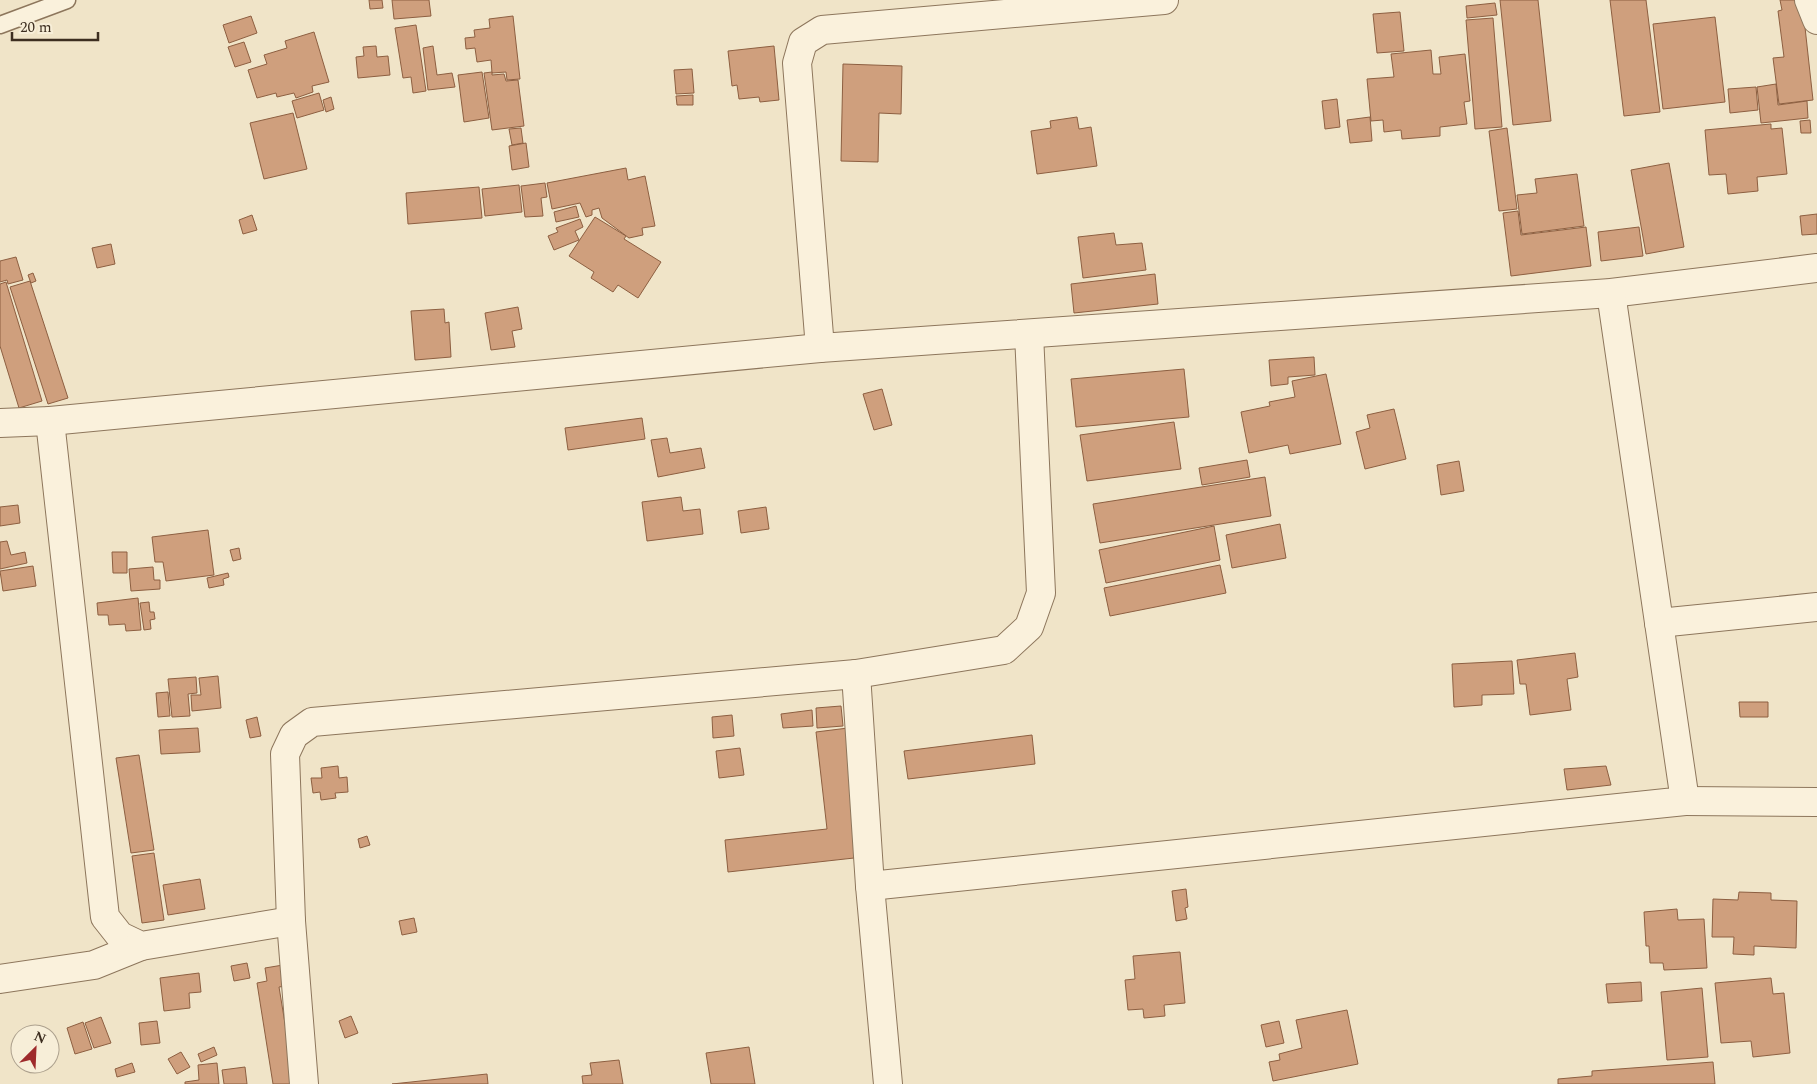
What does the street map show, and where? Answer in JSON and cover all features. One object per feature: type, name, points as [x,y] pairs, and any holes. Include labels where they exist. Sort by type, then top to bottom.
[{"type":"street","points":[[820,348],[796,63],[803,42],[822,30],[1164,0]]},
{"type":"street","points":[[1809,0],[1817,20]]},
{"type":"street","points":[[0,423],[50,421],[820,348],[1611,293],[1817,268]]},
{"type":"street","points":[[1611,293],[1685,801]]},
{"type":"street","points":[[304,1084],[291,921],[285,754],[294,735],[312,722],[856,674],[1004,650],[1029,628],[1041,593],[1029,334]]},
{"type":"street","points":[[50,421],[105,917],[120,936],[142,946]]},
{"type":"street","points":[[1659,623],[1817,607]]},
{"type":"street","points":[[856,674],[870,886],[888,1084]]},
{"type":"street","points":[[870,886],[1685,801],[1817,802]]},
{"type":"street","points":[[0,979],[94,965],[142,946],[291,921]]},
{"type":"lane","points":[[0,26],[67,0]]},
{"type":"building","points":[[369,0],[382,0],[383,8],[370,9]]},
{"type":"building","points":[[392,0],[429,0],[431,16],[394,19]]},
{"type":"building","points":[[1500,0],[1538,0],[1551,121],[1513,125]]},
{"type":"building","points":[[1610,0],[1646,0],[1660,112],[1624,116]]},
{"type":"building","points":[[1780,0],[1802,0],[1813,100],[1779,104],[1773,58],[1784,57],[1778,11],[1782,10]]},
{"type":"building","points":[[1495,3],[1497,15],[1467,18],[1466,6]]},
{"type":"building","points":[[1400,12],[1404,51],[1377,53],[1373,14]]},
{"type":"building","points":[[251,16],[257,33],[229,43],[223,25]]},
{"type":"building","points":[[513,16],[520,79],[507,80],[506,72],[492,73],[491,60],[477,62],[475,48],[466,49],[465,38],[475,37],[474,30],[490,28],[489,19]]},
{"type":"building","points":[[1715,17],[1725,102],[1663,109],[1653,24]]},
{"type":"building","points":[[1493,18],[1502,127],[1475,129],[1466,20]]},
{"type":"building","points":[[416,25],[426,91],[413,93],[411,77],[403,78],[395,28]]},
{"type":"building","points":[[314,32],[329,82],[312,86],[313,92],[296,98],[294,93],[277,97],[276,93],[257,98],[248,70],[267,64],[264,55],[287,48],[285,41]]},
{"type":"building","points":[[244,42],[251,62],[235,67],[228,47]]},
{"type":"building","points":[[376,46],[377,57],[388,56],[390,75],[358,78],[356,57],[364,56],[363,47]]},
{"type":"building","points":[[433,46],[437,75],[452,73],[455,87],[428,90],[423,48]]},
{"type":"building","points":[[774,46],[779,100],[760,102],[759,97],[739,99],[737,85],[732,86],[728,51]]},
{"type":"building","points":[[1431,50],[1433,74],[1441,74],[1439,57],[1465,54],[1470,101],[1464,102],[1467,124],[1440,127],[1440,136],[1402,139],[1401,130],[1384,132],[1383,120],[1371,121],[1367,79],[1394,77],[1391,54]]},
{"type":"building","points":[[843,64],[902,66],[901,114],[879,113],[878,162],[841,161]]},
{"type":"building","points":[[692,69],[694,93],[676,94],[674,70]]},
{"type":"building","points":[[482,72],[489,118],[464,122],[458,75]]},
{"type":"building","points":[[492,72],[492,75],[504,74],[506,81],[518,80],[524,126],[492,130],[484,73]]},
{"type":"building","points":[[1776,84],[1778,105],[1807,101],[1808,118],[1761,123],[1757,87]]},
{"type":"building","points":[[1756,87],[1758,110],[1730,113],[1728,89]]},
{"type":"building","points":[[319,93],[324,110],[297,118],[292,101]]},
{"type":"building","points":[[693,95],[693,105],[677,105],[676,96]]},
{"type":"building","points":[[331,97],[334,109],[326,112],[323,100]]},
{"type":"building","points":[[1337,99],[1340,127],[1325,129],[1322,101]]},
{"type":"building","points":[[293,113],[307,169],[264,179],[250,123]]},
{"type":"building","points":[[1077,117],[1079,129],[1091,127],[1097,166],[1037,174],[1031,131],[1051,128],[1050,121]]},
{"type":"building","points":[[1370,117],[1372,141],[1350,143],[1347,120]]},
{"type":"building","points":[[1810,120],[1811,133],[1801,133],[1800,121]]},
{"type":"building","points":[[1771,124],[1771,129],[1782,128],[1787,174],[1757,177],[1758,191],[1728,194],[1726,174],[1709,175],[1705,130]]},
{"type":"building","points":[[521,128],[523,143],[512,145],[509,129]]},
{"type":"building","points":[[1507,128],[1517,209],[1499,211],[1489,131]]},
{"type":"building","points":[[526,143],[529,167],[512,170],[509,146]]},
{"type":"building","points":[[1669,163],[1684,247],[1646,254],[1631,170]]},
{"type":"building","points":[[626,168],[628,180],[645,176],[655,226],[642,228],[643,235],[629,238],[602,218],[599,208],[592,210],[592,215],[586,217],[580,203],[552,209],[547,183]]},
{"type":"building","points":[[1577,174],[1584,226],[1522,234],[1517,195],[1537,193],[1535,179]]},
{"type":"building","points":[[545,183],[547,197],[541,198],[543,216],[525,217],[521,186]]},
{"type":"building","points":[[519,185],[522,212],[485,216],[482,189]]},
{"type":"building","points":[[479,187],[482,218],[408,224],[406,193]]},
{"type":"building","points":[[576,206],[579,217],[556,222],[554,212]]},
{"type":"building","points":[[1518,211],[1521,235],[1586,227],[1591,266],[1511,276],[1503,213]]},
{"type":"building","points":[[1817,214],[1817,234],[1802,235],[1800,216]]},
{"type":"building","points":[[252,215],[257,230],[243,234],[239,220]]},
{"type":"building","points":[[595,217],[626,236],[624,239],[661,262],[638,298],[618,285],[613,292],[591,278],[594,272],[569,256]]},
{"type":"building","points":[[580,219],[583,227],[575,231],[579,240],[554,250],[548,236],[558,232],[556,228]]},
{"type":"building","points":[[1639,227],[1643,256],[1601,261],[1598,232]]},
{"type":"building","points":[[1114,233],[1116,245],[1142,243],[1146,270],[1083,278],[1078,237]]},
{"type":"building","points":[[111,244],[115,264],[97,268],[92,248]]},
{"type":"building","points":[[16,257],[23,280],[8,284],[7,280],[0,282],[0,261]]},
{"type":"building","points":[[33,273],[36,281],[31,283],[28,275]]},
{"type":"building","points":[[1155,274],[1158,304],[1074,313],[1071,284]]},
{"type":"building","points":[[30,281],[68,398],[48,404],[10,287]]},
{"type":"building","points":[[6,282],[42,401],[19,408],[0,346],[0,284]]},
{"type":"building","points":[[518,307],[522,329],[512,331],[515,347],[491,350],[485,313]]},
{"type":"building","points":[[444,309],[445,323],[449,322],[451,357],[415,360],[411,311]]},
{"type":"building","points":[[1314,357],[1315,375],[1288,377],[1288,384],[1271,386],[1269,360]]},
{"type":"building","points":[[1184,369],[1189,417],[1076,427],[1071,379]]},
{"type":"building","points":[[1326,374],[1341,444],[1290,454],[1288,445],[1249,453],[1241,412],[1270,406],[1269,402],[1295,397],[1292,381]]},
{"type":"building","points":[[882,389],[892,425],[874,430],[863,394]]},
{"type":"building","points":[[1394,409],[1406,459],[1365,469],[1356,432],[1370,428],[1367,415]]},
{"type":"building","points":[[642,418],[645,439],[568,450],[565,428]]},
{"type":"building","points":[[1174,422],[1181,469],[1087,481],[1080,435]]},
{"type":"building","points":[[667,438],[670,453],[701,448],[705,468],[658,477],[651,440]]},
{"type":"building","points":[[1247,460],[1250,477],[1202,485],[1199,468]]},
{"type":"building","points":[[1459,461],[1464,491],[1441,495],[1437,465]]},
{"type":"building","points":[[1265,477],[1271,516],[1100,543],[1093,504]]},
{"type":"building","points":[[681,497],[683,511],[700,509],[703,534],[647,541],[642,502]]},
{"type":"building","points":[[18,505],[20,523],[0,526],[0,507]]},
{"type":"building","points":[[766,507],[769,529],[741,533],[738,511]]},
{"type":"building","points":[[1280,524],[1286,558],[1232,568],[1226,535]]},
{"type":"building","points":[[1214,526],[1220,560],[1106,583],[1099,550]]},
{"type":"building","points":[[208,530],[214,575],[166,581],[163,562],[155,562],[152,537]]},
{"type":"building","points":[[7,541],[11,555],[25,552],[27,563],[0,569],[0,542]]},
{"type":"building","points":[[239,548],[241,559],[233,561],[230,550]]},
{"type":"building","points":[[112,552],[127,552],[127,573],[113,573]]},
{"type":"building","points":[[1220,565],[1226,593],[1110,616],[1104,588]]},
{"type":"building","points":[[33,566],[36,586],[3,591],[0,571]]},
{"type":"building","points":[[153,567],[154,580],[160,580],[160,589],[131,591],[129,569]]},
{"type":"building","points":[[228,573],[229,577],[223,579],[224,585],[209,588],[207,578]]},
{"type":"building","points":[[138,598],[141,630],[126,631],[125,624],[109,625],[108,615],[98,615],[97,603]]},
{"type":"building","points":[[149,602],[150,612],[154,612],[155,619],[150,620],[151,629],[144,630],[140,603]]},
{"type":"building","points":[[1575,653],[1578,677],[1567,679],[1571,710],[1530,715],[1526,684],[1520,684],[1517,660]]},
{"type":"building","points":[[1512,661],[1514,694],[1482,695],[1482,705],[1454,707],[1452,664]]},
{"type":"building","points":[[218,676],[221,708],[192,711],[191,695],[201,695],[199,678]]},
{"type":"building","points":[[196,677],[197,693],[188,694],[190,716],[172,717],[168,679]]},
{"type":"building","points":[[168,692],[170,716],[158,717],[156,693]]},
{"type":"building","points":[[1739,702],[1768,702],[1768,717],[1740,717]]},
{"type":"building","points":[[841,706],[843,726],[817,728],[816,708]]},
{"type":"building","points":[[812,710],[813,726],[783,728],[781,714]]},
{"type":"building","points":[[732,715],[734,736],[713,738],[712,717]]},
{"type":"building","points":[[257,717],[261,736],[250,738],[246,720]]},
{"type":"building","points":[[198,728],[200,752],[161,754],[159,730]]},
{"type":"building","points":[[848,728],[863,857],[728,872],[725,840],[827,829],[816,732]]},
{"type":"building","points":[[1032,735],[1035,764],[908,779],[904,751]]},
{"type":"building","points":[[740,748],[744,775],[719,778],[716,751]]},
{"type":"building","points":[[139,755],[154,850],[131,853],[116,758]]},
{"type":"building","points":[[338,766],[339,778],[347,777],[348,792],[335,793],[336,798],[321,800],[320,792],[313,793],[311,778],[322,778],[321,768]]},
{"type":"building","points":[[1606,766],[1611,785],[1567,790],[1564,769]]},
{"type":"building","points":[[367,836],[370,845],[360,848],[358,839]]},
{"type":"building","points":[[154,853],[164,920],[142,923],[132,856]]},
{"type":"building","points":[[200,879],[205,909],[168,915],[163,885]]},
{"type":"building","points":[[1186,889],[1188,907],[1185,908],[1187,919],[1176,921],[1172,891]]},
{"type":"building","points":[[1739,892],[1771,893],[1771,900],[1797,901],[1796,948],[1754,946],[1754,955],[1733,954],[1734,937],[1712,937],[1713,899],[1738,900]]},
{"type":"building","points":[[1677,909],[1678,920],[1704,919],[1707,968],[1664,970],[1663,963],[1650,963],[1649,946],[1646,946],[1644,912]]},
{"type":"building","points":[[414,918],[417,932],[402,935],[399,921]]},
{"type":"building","points":[[1180,952],[1185,1003],[1164,1005],[1165,1016],[1144,1018],[1143,1009],[1128,1010],[1125,980],[1135,979],[1133,956]]},
{"type":"building","points":[[247,963],[250,978],[234,981],[231,966]]},
{"type":"building","points":[[283,965],[286,986],[279,987],[295,1084],[273,1084],[257,983],[267,981],[265,968]]},
{"type":"building","points":[[199,973],[201,992],[189,993],[190,1008],[164,1011],[160,978]]},
{"type":"building","points":[[1771,978],[1773,994],[1784,993],[1790,1053],[1753,1057],[1751,1041],[1721,1043],[1715,983]]},
{"type":"building","points":[[1641,982],[1642,1001],[1608,1003],[1606,984]]},
{"type":"building","points":[[1702,988],[1708,1057],[1667,1060],[1661,992]]},
{"type":"building","points":[[1347,1010],[1358,1064],[1273,1081],[1269,1062],[1280,1060],[1279,1054],[1302,1048],[1296,1020]]},
{"type":"building","points":[[351,1016],[358,1033],[345,1038],[339,1021]]},
{"type":"building","points":[[101,1017],[111,1043],[94,1048],[85,1023]]},
{"type":"building","points":[[157,1021],[160,1043],[141,1045],[139,1023]]},
{"type":"building","points":[[1279,1021],[1284,1043],[1266,1047],[1261,1025]]},
{"type":"building","points":[[83,1022],[92,1049],[75,1054],[67,1028]]},
{"type":"building","points":[[214,1047],[217,1055],[201,1062],[198,1054]]},
{"type":"building","points":[[749,1047],[755,1084],[711,1084],[706,1053]]},
{"type":"building","points":[[181,1052],[190,1067],[177,1074],[168,1059]]},
{"type":"building","points":[[619,1060],[623,1084],[583,1084],[582,1076],[592,1075],[590,1063]]},
{"type":"building","points":[[1713,1062],[1715,1084],[1558,1084],[1558,1079],[1592,1076],[1592,1071]]},
{"type":"building","points":[[132,1063],[135,1072],[117,1077],[115,1069]]},
{"type":"building","points":[[217,1063],[219,1084],[185,1084],[185,1082],[199,1080],[198,1065]]},
{"type":"building","points":[[245,1067],[247,1084],[224,1084],[222,1070]]},
{"type":"building","points":[[487,1074],[488,1084],[392,1084]]}]
